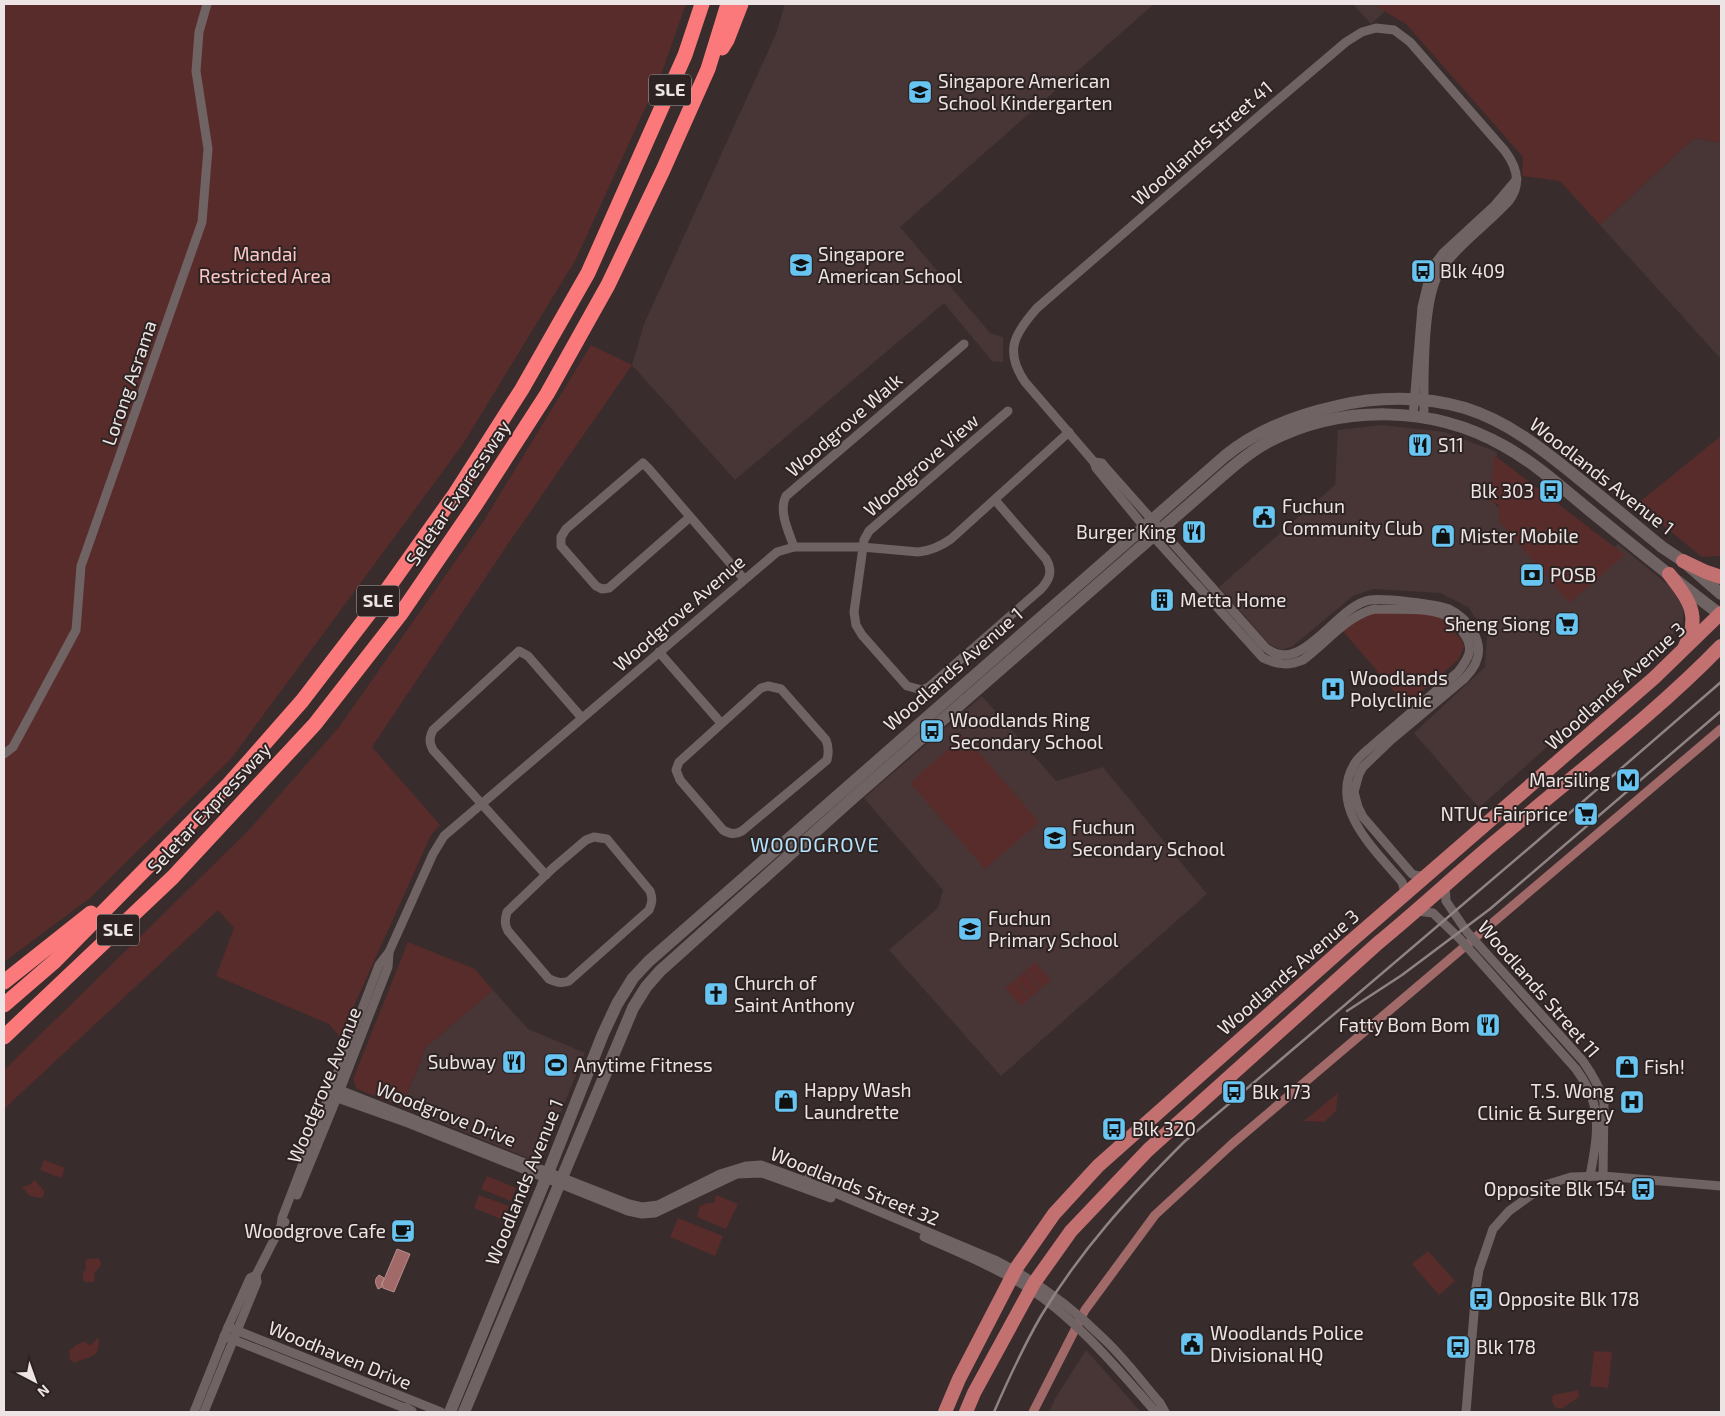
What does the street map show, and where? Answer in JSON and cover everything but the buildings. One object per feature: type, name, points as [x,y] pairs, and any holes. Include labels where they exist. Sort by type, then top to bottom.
[{"type":"highway","name":"Seletar Expressway","points":[[4,1005],[55,961],[229,784],[302,701],[375,605],[455,494],[522,389],[588,273],[681,64],[702,4]]},
{"type":"highway","name":"Seletar Expressway","points":[[4,1038],[174,877],[315,724],[400,615],[548,394],[608,285],[663,170],[708,69],[728,4]]},
{"type":"highway","points":[[708,69],[727,40],[741,4]]},
{"type":"highway","points":[[4,982],[141,873]]},
{"type":"main road","name":"Woodlands Avenue 1","points":[[450,1412],[603,1034],[617,1004],[633,978],[649,961],[1236,447],[1278,423],[1312,411],[1363,400],[1383,398],[1464,408],[1524,436],[1537,445],[1662,547],[1683,561],[1721,594]]},
{"type":"main road","name":"Woodlands Avenue 1","points":[[464,1412],[633,1008],[646,987],[660,971],[853,798],[1250,454],[1291,431],[1347,416],[1370,414],[1419,417],[1444,421],[1472,431],[1504,446],[1529,461],[1721,614]]},
{"type":"main road","points":[[1683,561],[1706,572],[1721,576]]},
{"type":"main road","points":[[1669,574],[1688,600],[1693,617],[1692,629],[1682,651]]},
{"type":"main road","name":"Woodlands Avenue 3","points":[[944,1412],[958,1378],[1013,1274],[1054,1214],[1098,1166],[1403,896],[1618,710],[1721,614]]},
{"type":"main road","name":"Woodlands Avenue 3","points":[[1036,1288],[1041,1282],[1043,1270],[1071,1231],[1148,1150],[1371,949],[1505,833],[1621,738],[1706,662],[1721,646]]},
{"type":"main road","points":[[1706,662],[1721,654]]},
{"type":"main road","points":[[966,1412],[974,1393],[1036,1288]]},
{"type":"street","name":"Lorong Asrama","points":[[4,754],[13,747],[76,630],[81,566],[202,222],[208,149],[196,71],[198,32],[207,4]]},
{"type":"street","name":"Woodlands Street 41","points":[[1157,533],[1102,463],[1094,462],[1026,382],[1016,368],[1013,353],[1014,342],[1021,327],[1037,308],[1346,42],[1362,32],[1376,28],[1394,30],[1410,42],[1505,150],[1515,166],[1517,179],[1514,195],[1454,256],[1436,278],[1428,317],[1419,417]]},
{"type":"street","name":"Woodgrove Walk","points":[[794,547],[783,510],[783,502],[786,496],[964,344]]},
{"type":"street","name":"Woodgrove View","points":[[862,547],[869,531],[1008,411]]},
{"type":"street","name":"Woodgrove Avenue","points":[[204,1412],[257,1282],[256,1275],[281,1226],[282,1218],[388,966],[389,952],[444,836],[777,552],[794,547],[862,547],[926,552],[944,544],[1069,432]]},
{"type":"street","points":[[690,517],[608,588],[602,589],[596,586],[561,546],[561,537],[566,529],[643,463],[744,579]]},
{"type":"street","points":[[862,547],[854,612],[856,625],[862,635],[907,686],[922,690],[929,687],[1027,601],[1044,586],[1049,578],[1050,570],[1046,559],[995,500]]},
{"type":"street","points":[[1157,533],[1265,647],[1280,656],[1293,654],[1300,650],[1352,608],[1369,600],[1434,605],[1455,613],[1468,623],[1478,646],[1476,662],[1471,670],[1465,678],[1373,757],[1359,774],[1354,792],[1358,807],[1364,816],[1412,874],[1418,876],[1427,875]]},
{"type":"street","points":[[1157,533],[1258,653],[1263,658],[1275,663],[1284,665],[1294,664],[1303,660],[1354,617],[1367,610],[1433,611],[1445,614],[1456,622],[1466,637],[1471,651],[1467,661],[1448,681],[1365,752],[1355,762],[1348,780],[1347,799],[1354,821],[1367,840],[1402,882],[1404,888],[1403,896]]},
{"type":"street","points":[[546,875],[433,750],[429,737],[433,730],[518,651],[528,656],[582,718]]},
{"type":"street","points":[[658,652],[721,723]]},
{"type":"street","points":[[775,686],[781,689],[826,740],[829,746],[827,760],[742,831],[737,834],[730,834],[723,830],[680,780],[676,770],[679,762],[721,723],[761,688],[775,686]]},
{"type":"street","points":[[600,837],[607,839],[650,892],[652,904],[649,910],[569,981],[555,982],[549,979],[508,931],[505,920],[507,912],[546,875],[586,840],[600,837]]},
{"type":"street","name":"Woodlands Street 11","points":[[1445,885],[1446,901],[1467,932],[1583,1061],[1602,1092],[1604,1102],[1603,1176]]},
{"type":"street","name":"Woodlands Street 11","points":[[1417,911],[1433,912],[1460,939],[1576,1069],[1588,1087],[1595,1106],[1596,1127],[1590,1176]]},
{"type":"street","name":"Woodgrove Drive","points":[[335,1092],[547,1175]]},
{"type":"street","points":[[796,1164],[810,1170],[806,1182]]},
{"type":"street","name":"Woodlands Street 32","points":[[547,1175],[642,1207],[658,1205],[720,1174],[746,1166],[761,1165],[997,1261],[1013,1274],[1036,1288]]},
{"type":"street","name":"Woodlands Street 32","points":[[562,1180],[628,1211],[642,1214],[655,1212],[737,1174],[762,1173],[892,1222],[1013,1274]]},
{"type":"street","points":[[1466,1412],[1479,1270],[1493,1230],[1509,1211],[1545,1185],[1571,1177],[1603,1176],[1721,1186]]},
{"type":"street","name":"Woodgrove Avenue","points":[[194,1412],[224,1336],[250,1278],[256,1275]]},
{"type":"street","points":[[1036,1288],[1069,1315]]},
{"type":"street","points":[[1036,1288],[1123,1359],[1160,1403],[1165,1412]]},
{"type":"street","name":"Woodhaven Drive","points":[[228,1327],[441,1412]]},
{"type":"street","points":[[1087,1329],[1153,1409],[1159,1412]]},
{"type":"street","name":"Woodhaven Drive","points":[[224,1336],[410,1411]]},
{"type":"shaded area","name":"Singapore American School","points":[[785,4],[1154,4],[900,227],[990,333],[1003,337],[1003,362],[992,361],[944,303],[735,480],[632,365],[644,324],[776,34]]},
{"type":"shaded area","points":[[1353,4],[1393,4],[1371,24]]},
{"type":"shaded area","points":[[1694,138],[1721,143],[1721,359],[1600,225]]},
{"type":"shaded area","points":[[1382,425],[1445,432],[1497,452],[1494,503],[1568,588],[1618,544],[1677,592],[1684,608],[1682,626],[1479,808],[1414,733],[1485,667],[1487,634],[1468,607],[1440,593],[1373,589],[1353,596],[1293,646],[1281,650],[1270,645],[1219,587],[1335,485],[1338,430]]},
{"type":"shaded area","name":"Fuchun Secondary School","points":[[982,696],[1056,781],[1103,767],[1207,894],[1001,1076],[889,950],[938,908],[943,890],[864,798]]},
{"type":"shaded area","points":[[493,990],[528,1029],[585,1053],[543,1156],[533,1160],[402,1107],[426,1047]]},
{"type":"shaded area","points":[[397,1249],[410,1254],[394,1292],[383,1288],[382,1282],[382,1287],[378,1289],[376,1278],[379,1275],[384,1278],[383,1282]]},
{"type":"shaded area","points":[[1086,1350],[1141,1412],[1049,1412],[1055,1399]]},
{"type":"green space","name":"Mandai Restricted Area","points":[[4,4],[686,4],[663,69],[576,259],[463,444],[231,759],[90,898],[4,962]]},
{"type":"green space","points":[[1376,4],[1721,4],[1721,143],[1694,138],[1600,225],[1560,181],[1522,176],[1523,157],[1406,24],[1379,8]]},
{"type":"green space","points":[[591,345],[632,365],[508,544],[372,747],[440,825],[431,835],[340,1037],[329,1024],[216,976],[234,928],[218,910],[4,1109],[4,1070],[248,831],[339,727],[483,522]]},
{"type":"green space","points":[[1721,436],[1721,556],[1702,557],[1637,504]]},
{"type":"green space","points":[[1494,455],[1625,555],[1569,603],[1499,521],[1498,504],[1490,502]]},
{"type":"green space","points":[[1377,610],[1441,616],[1462,641],[1464,647],[1458,660],[1406,705],[1343,631],[1360,616]]},
{"type":"green space","points":[[964,735],[1039,822],[985,869],[910,783]]},
{"type":"green space","points":[[408,942],[475,969],[493,990],[426,1047],[402,1107],[357,1089],[353,1079]]},
{"type":"green space","points":[[1035,962],[1051,980],[1041,988],[1026,970]]},
{"type":"green space","points":[[1025,971],[1040,989],[1031,997],[1016,979]]},
{"type":"green space","points":[[1015,980],[1030,998],[1021,1006],[1005,988]]},
{"type":"green space","points":[[1338,1093],[1336,1111],[1324,1122],[1304,1121]]},
{"type":"green space","points":[[44,1160],[65,1168],[61,1178],[40,1170]]},
{"type":"green space","points":[[487,1176],[516,1188],[511,1201],[481,1189]]},
{"type":"green space","points":[[35,1180],[44,1191],[44,1195],[41,1198],[30,1196],[22,1187],[29,1185]]},
{"type":"green space","points":[[479,1195],[509,1206],[503,1220],[474,1208]]},
{"type":"green space","points":[[716,1195],[738,1204],[726,1229],[697,1217],[700,1206],[714,1203]]},
{"type":"green space","points":[[678,1218],[723,1236],[715,1256],[670,1237]]},
{"type":"green space","points":[[1428,1251],[1455,1281],[1439,1295],[1412,1264]]},
{"type":"green space","points":[[99,1258],[101,1263],[94,1273],[95,1279],[93,1282],[85,1282],[82,1275],[86,1269],[85,1262],[88,1259]]},
{"type":"green space","points":[[96,1339],[99,1339],[99,1346],[95,1354],[75,1363],[70,1360],[69,1351],[76,1345],[85,1341],[91,1345]]},
{"type":"green space","points":[[1594,1351],[1612,1352],[1608,1388],[1590,1386]]},
{"type":"green space","points":[[1578,1390],[1579,1397],[1561,1409],[1555,1407],[1552,1401],[1553,1395]]},
{"type":"waterway","points":[[1033,1412],[1085,1310],[1155,1215],[1232,1144],[1721,729]]},
{"type":"railway","points":[[994,1412],[1034,1328],[1072,1269],[1125,1204],[1184,1142],[1721,682]]},
{"type":"railway","points":[[1347,1011],[1402,975],[1490,909],[1721,711]]},
{"type":"place","name":"Singapore American School Kindergarten","points":[[920,92]]},
{"type":"place","name":"Singapore American School","points":[[801,265]]},
{"type":"place","name":"Blk 409","points":[[1423,271]]},
{"type":"place","name":"S11","points":[[1420,445]]},
{"type":"place","name":"Blk 303","points":[[1551,491]]},
{"type":"place","name":"Fuchun Community Club","points":[[1264,517]]},
{"type":"place","name":"Burger King","points":[[1194,532]]},
{"type":"place","name":"Mister Mobile","points":[[1443,536]]},
{"type":"place","name":"POSB","points":[[1532,575]]},
{"type":"place","name":"Metta Home","points":[[1162,600]]},
{"type":"place","name":"Sheng Siong","points":[[1567,624]]},
{"type":"place","name":"Woodlands Polyclinic","points":[[1333,689]]},
{"type":"place","name":"Woodlands Ring Secondary School","points":[[932,731]]},
{"type":"place","name":"Marsiling","points":[[1628,780]]},
{"type":"place","name":"NTUC Fairprice","points":[[1586,814]]},
{"type":"place","name":"Fuchun Secondary School","points":[[1055,838]]},
{"type":"place","name":"Fuchun Primary School","points":[[970,929]]},
{"type":"place","name":"Church of Saint Anthony","points":[[716,994]]},
{"type":"place","name":"Fatty Bom Bom","points":[[1488,1025]]},
{"type":"place","name":"Subway","points":[[514,1062]]},
{"type":"place","name":"Anytime Fitness","points":[[556,1065]]},
{"type":"place","name":"Fish!","points":[[1627,1067]]},
{"type":"place","name":"Blk 173","points":[[1234,1092]]},
{"type":"place","name":"Happy Wash Laundrette","points":[[786,1101]]},
{"type":"place","name":"T.S. Wong Clinic & Surgery","points":[[1632,1102]]},
{"type":"place","name":"Blk 320","points":[[1114,1129]]},
{"type":"place","name":"Opposite Blk 154","points":[[1643,1189]]},
{"type":"place","name":"Woodgrove Cafe","points":[[403,1231]]},
{"type":"place","name":"Opposite Blk 178","points":[[1481,1299]]},
{"type":"place","name":"Woodlands Police Divisional HQ","points":[[1192,1344]]},
{"type":"place","name":"Blk 178","points":[[1458,1347]]},
{"type":"district","name":"WOODGROVE","points":[[815,845]]}]
